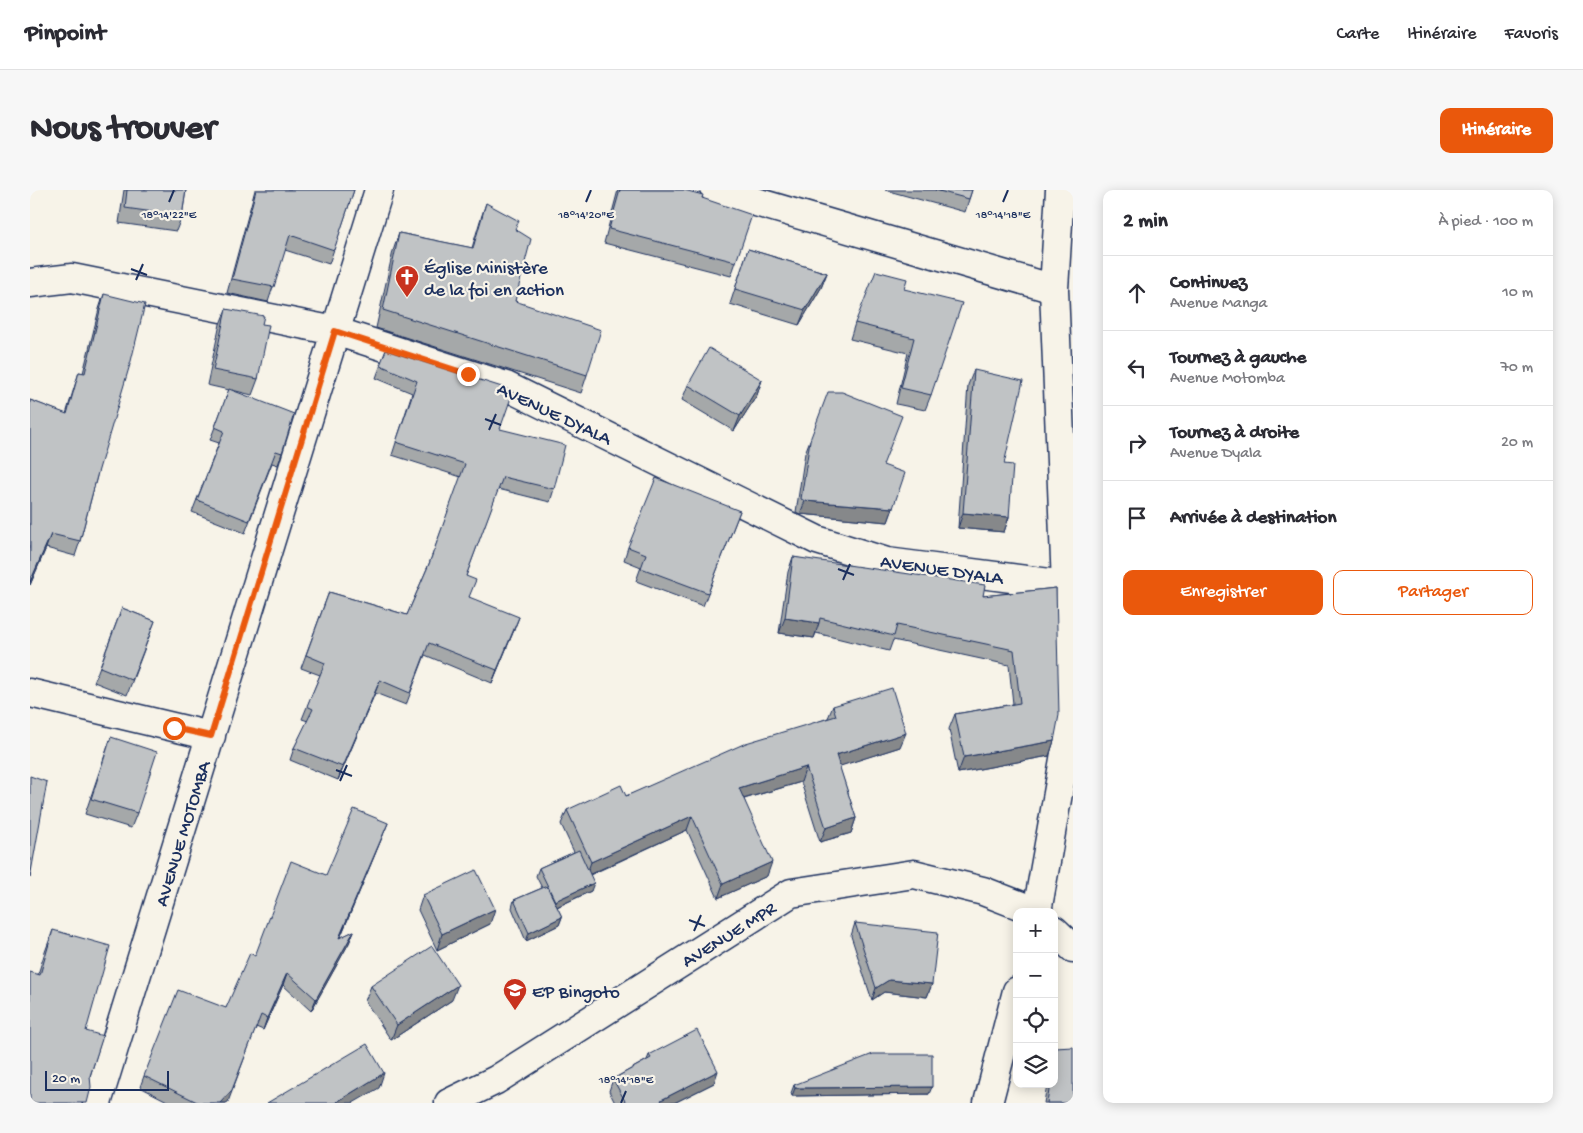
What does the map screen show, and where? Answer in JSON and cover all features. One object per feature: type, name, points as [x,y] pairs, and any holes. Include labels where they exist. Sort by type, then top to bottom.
[{"type":"street","name":"AVENUE MOTOMBA","points":[[97,1103],[379,190]]},
{"type":"street","points":[[715,190],[1054,289]]},
{"type":"street","points":[[1038,908],[1068,732],[1066,585],[1054,289],[1060,190]]},
{"type":"street","name":"AVENUE DYALA","points":[[30,284],[72,278],[335,331],[506,386],[817,540],[886,562],[1066,585]]},
{"type":"street","points":[[30,693],[211,736]]},
{"type":"street","name":"AVENUE MPR","points":[[449,1103],[496,1080],[791,893],[914,874],[983,890],[1027,908]]},
{"type":"street","points":[[1058,934],[1073,948]]},
{"type":"street","points":[[988,1103],[1015,998]]},
{"type":"building","points":[[127,190],[186,190],[182,216],[125,208]]},
{"type":"building","points":[[256,190],[354,190],[334,250],[290,235],[274,287],[232,279]]},
{"type":"building","points":[[620,190],[684,190],[703,195],[702,198],[752,215],[736,262],[609,229]]},
{"type":"building","points":[[935,190],[972,190],[969,199]]},
{"type":"building","points":[[486,203],[519,221],[515,229],[531,239],[515,301],[601,330],[587,375],[383,310],[399,233],[473,248]]},
{"type":"building","points":[[748,249],[827,273],[805,310],[735,289]]},
{"type":"building","points":[[876,271],[907,279],[904,289],[962,303],[931,395],[901,388],[914,338],[855,323]]},
{"type":"building","points":[[104,294],[145,304],[131,361],[80,541],[51,534],[30,582],[30,400],[67,414],[79,372],[85,373]]},
{"type":"building","points":[[226,309],[264,316],[262,324],[269,325],[258,379],[213,370]]},
{"type":"building","points":[[709,348],[762,380],[740,416],[688,385]]},
{"type":"building","points":[[386,350],[513,392],[500,429],[565,445],[554,489],[503,477],[466,576],[476,580],[469,597],[519,617],[497,670],[429,643],[410,693],[380,680],[343,767],[294,748],[313,709],[307,706],[325,663],[306,655],[329,592],[407,615],[429,564],[465,464],[396,442],[417,381],[380,365]]},
{"type":"building","points":[[974,370],[1023,381],[1004,464],[1013,465],[1009,517],[963,513]]},
{"type":"building","points":[[229,389],[294,414],[282,453],[276,451],[249,521],[197,500],[224,431],[215,427]]},
{"type":"building","points":[[828,392],[842,392],[902,416],[883,465],[905,473],[893,508],[805,501],[801,499],[810,440]]},
{"type":"building","points":[[656,478],[740,511],[708,593],[641,568],[646,554],[628,547]]},
{"type":"building","points":[[793,557],[985,585],[983,596],[1056,588],[1059,715],[1054,741],[964,757],[955,714],[1020,703],[1014,650],[897,625],[894,636],[820,618],[819,623],[785,618]]},
{"type":"building","points":[[122,608],[155,621],[132,680],[100,667]]},
{"type":"building","points":[[892,688],[906,733],[836,755],[856,818],[826,828],[806,767],[739,788],[772,862],[723,884],[692,816],[591,862],[567,810],[621,785],[626,796],[746,743],[836,716],[833,706]]},
{"type":"building","points":[[111,737],[157,752],[137,813],[91,799]]},
{"type":"building","points":[[30,776],[47,782],[30,878]]},
{"type":"building","points":[[354,809],[388,823],[339,938],[354,931],[316,999],[287,973],[267,1018],[261,1015],[232,1090],[220,1103],[199,1103],[144,1076],[178,990],[226,1008],[250,953],[255,956],[291,861],[326,875]]},
{"type":"building","points":[[579,850],[594,883],[555,901],[539,868]]},
{"type":"building","points":[[476,870],[495,909],[442,934],[423,895]]},
{"type":"building","points":[[547,886],[562,917],[529,933],[514,900]]},
{"type":"building","points":[[855,923],[938,932],[932,984],[889,980],[876,988]]},
{"type":"building","points":[[53,930],[110,946],[86,1031],[103,1036],[90,1076],[91,1087],[87,1103],[30,1103],[30,972],[40,975]]},
{"type":"building","points":[[432,946],[458,985],[397,1025],[371,986]]},
{"type":"building","points":[[697,1030],[718,1071],[661,1100],[663,1103],[626,1103],[613,1079],[651,1058],[649,1055]]},
{"type":"building","points":[[367,1044],[384,1073],[335,1103],[267,1103]]},
{"type":"building","points":[[1073,1047],[1073,1103],[1047,1103],[1049,1088],[1058,1088],[1058,1048]]},
{"type":"building","points":[[873,1054],[932,1054],[932,1087],[795,1088],[794,1085]]},
{"type":"place","name":"Église Ministère de la foi en action","points":[[407,298]]},
{"type":"place","name":"EP Bingoto","points":[[515,1011]]},
{"type":"route","points":[[174,728],[211,736],[335,331],[468,374]]}]
